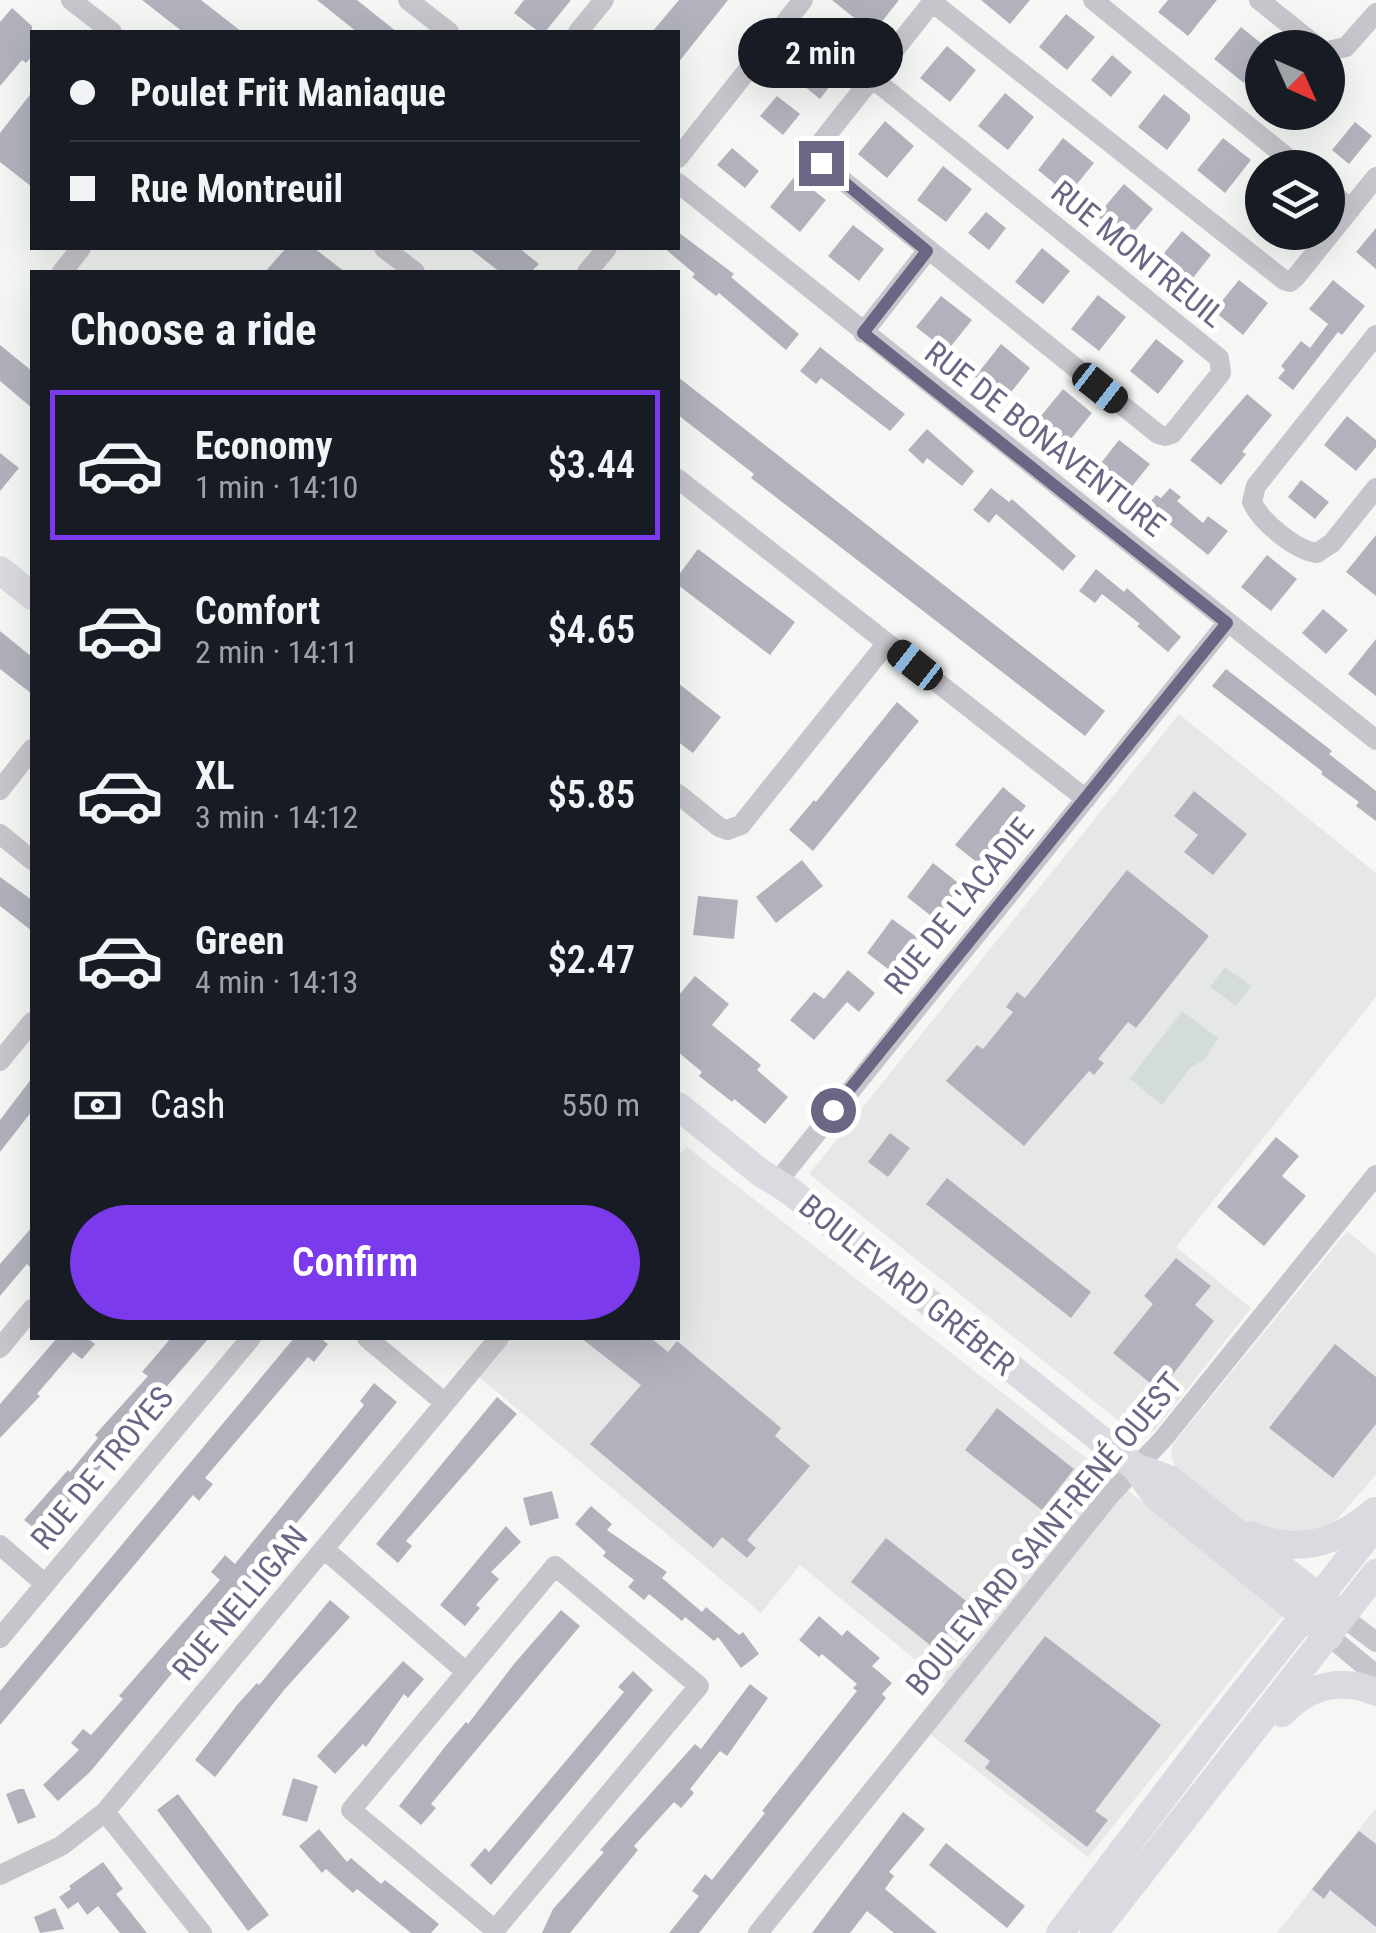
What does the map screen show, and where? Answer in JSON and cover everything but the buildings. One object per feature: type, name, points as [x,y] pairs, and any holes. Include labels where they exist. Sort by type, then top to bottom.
[{"type":"main road","points":[[0,570],[30,594]]},
{"type":"main road","name":"BOULEVARD GRÉBER","points":[[680,1113],[761,1173],[778,1181],[1135,1467],[1156,1496],[1336,1626]]},
{"type":"main road","name":"BOULEVARD GRÉBER","points":[[1135,1467],[1168,1479],[1227,1524],[1312,1607]]},
{"type":"main road","points":[[1227,1524],[1270,1544],[1307,1547],[1342,1536],[1376,1510]]},
{"type":"main road","points":[[1060,1933],[1376,1524]]},
{"type":"main road","points":[[1094,1933],[1376,1573]]},
{"type":"main road","points":[[1202,1797],[1298,1697],[1334,1685],[1376,1692]]},
{"type":"street","points":[[71,0],[109,30]]},
{"type":"street","points":[[408,0],[446,30]]},
{"type":"street","points":[[580,30],[604,0]]},
{"type":"street","points":[[680,155],[803,0]]},
{"type":"street","points":[[1093,0],[1117,7],[1280,150]]},
{"type":"street","points":[[1259,0],[1297,30]]},
{"type":"street","points":[[872,78],[933,1],[1290,282],[1376,177]]},
{"type":"street","points":[[1345,48],[1376,13]]},
{"type":"street","name":"RUE MONTREUIL","points":[[872,78],[1218,358],[1222,372],[1172,434],[1158,434],[825,168],[819,156],[822,142],[872,78]]},
{"type":"street","name":"RUE DE BONAVENTURE","points":[[680,185],[1376,740]]},
{"type":"street","points":[[1345,205],[1350,209]]},
{"type":"street","points":[[64,270],[79,250]]},
{"type":"street","points":[[387,250],[413,270]]},
{"type":"street","points":[[589,270],[605,250]]},
{"type":"street","points":[[863,333],[927,251]]},
{"type":"street","points":[[1376,335],[1256,486],[1252,502],[1260,515],[1302,548],[1318,553],[1332,544],[1376,488]]},
{"type":"street","points":[[680,481],[1086,799]]},
{"type":"street","name":"RUE DE L'ACADIE","points":[[778,1181],[1227,623]]},
{"type":"street","points":[[680,796],[719,827],[726,830],[742,825],[887,643]]},
{"type":"street","points":[[0,790],[30,751]]},
{"type":"street","points":[[0,834],[30,858]]},
{"type":"street","points":[[0,1061],[30,1024]]},
{"type":"street","name":"BOULEVARD SAINT-RENÉ OUEST","points":[[758,1933],[1376,1175]]},
{"type":"street","points":[[0,1348],[30,1311]]},
{"type":"street","name":"RUE DE TROYES","points":[[0,1638],[249,1340]]},
{"type":"street","points":[[369,1340],[445,1403]]},
{"type":"street","name":"RUE NELLIGAN","points":[[0,1875],[60,1846],[105,1812],[497,1340]]},
{"type":"street","points":[[0,1546],[45,1584]]},
{"type":"street","points":[[324,1549],[466,1672]]},
{"type":"street","points":[[555,1566],[699,1686],[495,1930],[351,1810],[466,1672],[555,1566]]},
{"type":"street","name":"BOULEVARD GRÉBER","points":[[1336,1626],[1376,1642]]},
{"type":"street","name":"BOULEVARD GRÉBER","points":[[1336,1626],[1376,1675]]},
{"type":"street","points":[[105,1812],[202,1933]]},
{"type":"shaded area","points":[[1179,714],[1376,873],[1376,997],[1176,1247],[1251,1308],[1154,1431],[1134,1433],[809,1174]]},
{"type":"shaded area","points":[[1225,967],[1251,986],[1236,1006],[1210,987]]},
{"type":"shaded area","points":[[1182,1011],[1218,1038],[1204,1060],[1191,1067],[1162,1105],[1130,1079]]},
{"type":"shaded area","points":[[687,1147],[1285,1613],[1088,1857],[922,1728],[951,1689],[800,1565],[761,1613],[472,1371],[497,1340],[680,1340],[680,1153]]},
{"type":"shaded area","points":[[1347,1231],[1376,1255],[1376,1475],[1322,1536],[1251,1531],[1177,1472],[1171,1456],[1173,1444]]},
{"type":"shaded area","points":[[1376,1808],[1376,1933],[1277,1933]]},
{"type":"route","points":[[821,163],[927,251],[863,333],[1227,623],[833,1110]]}]
